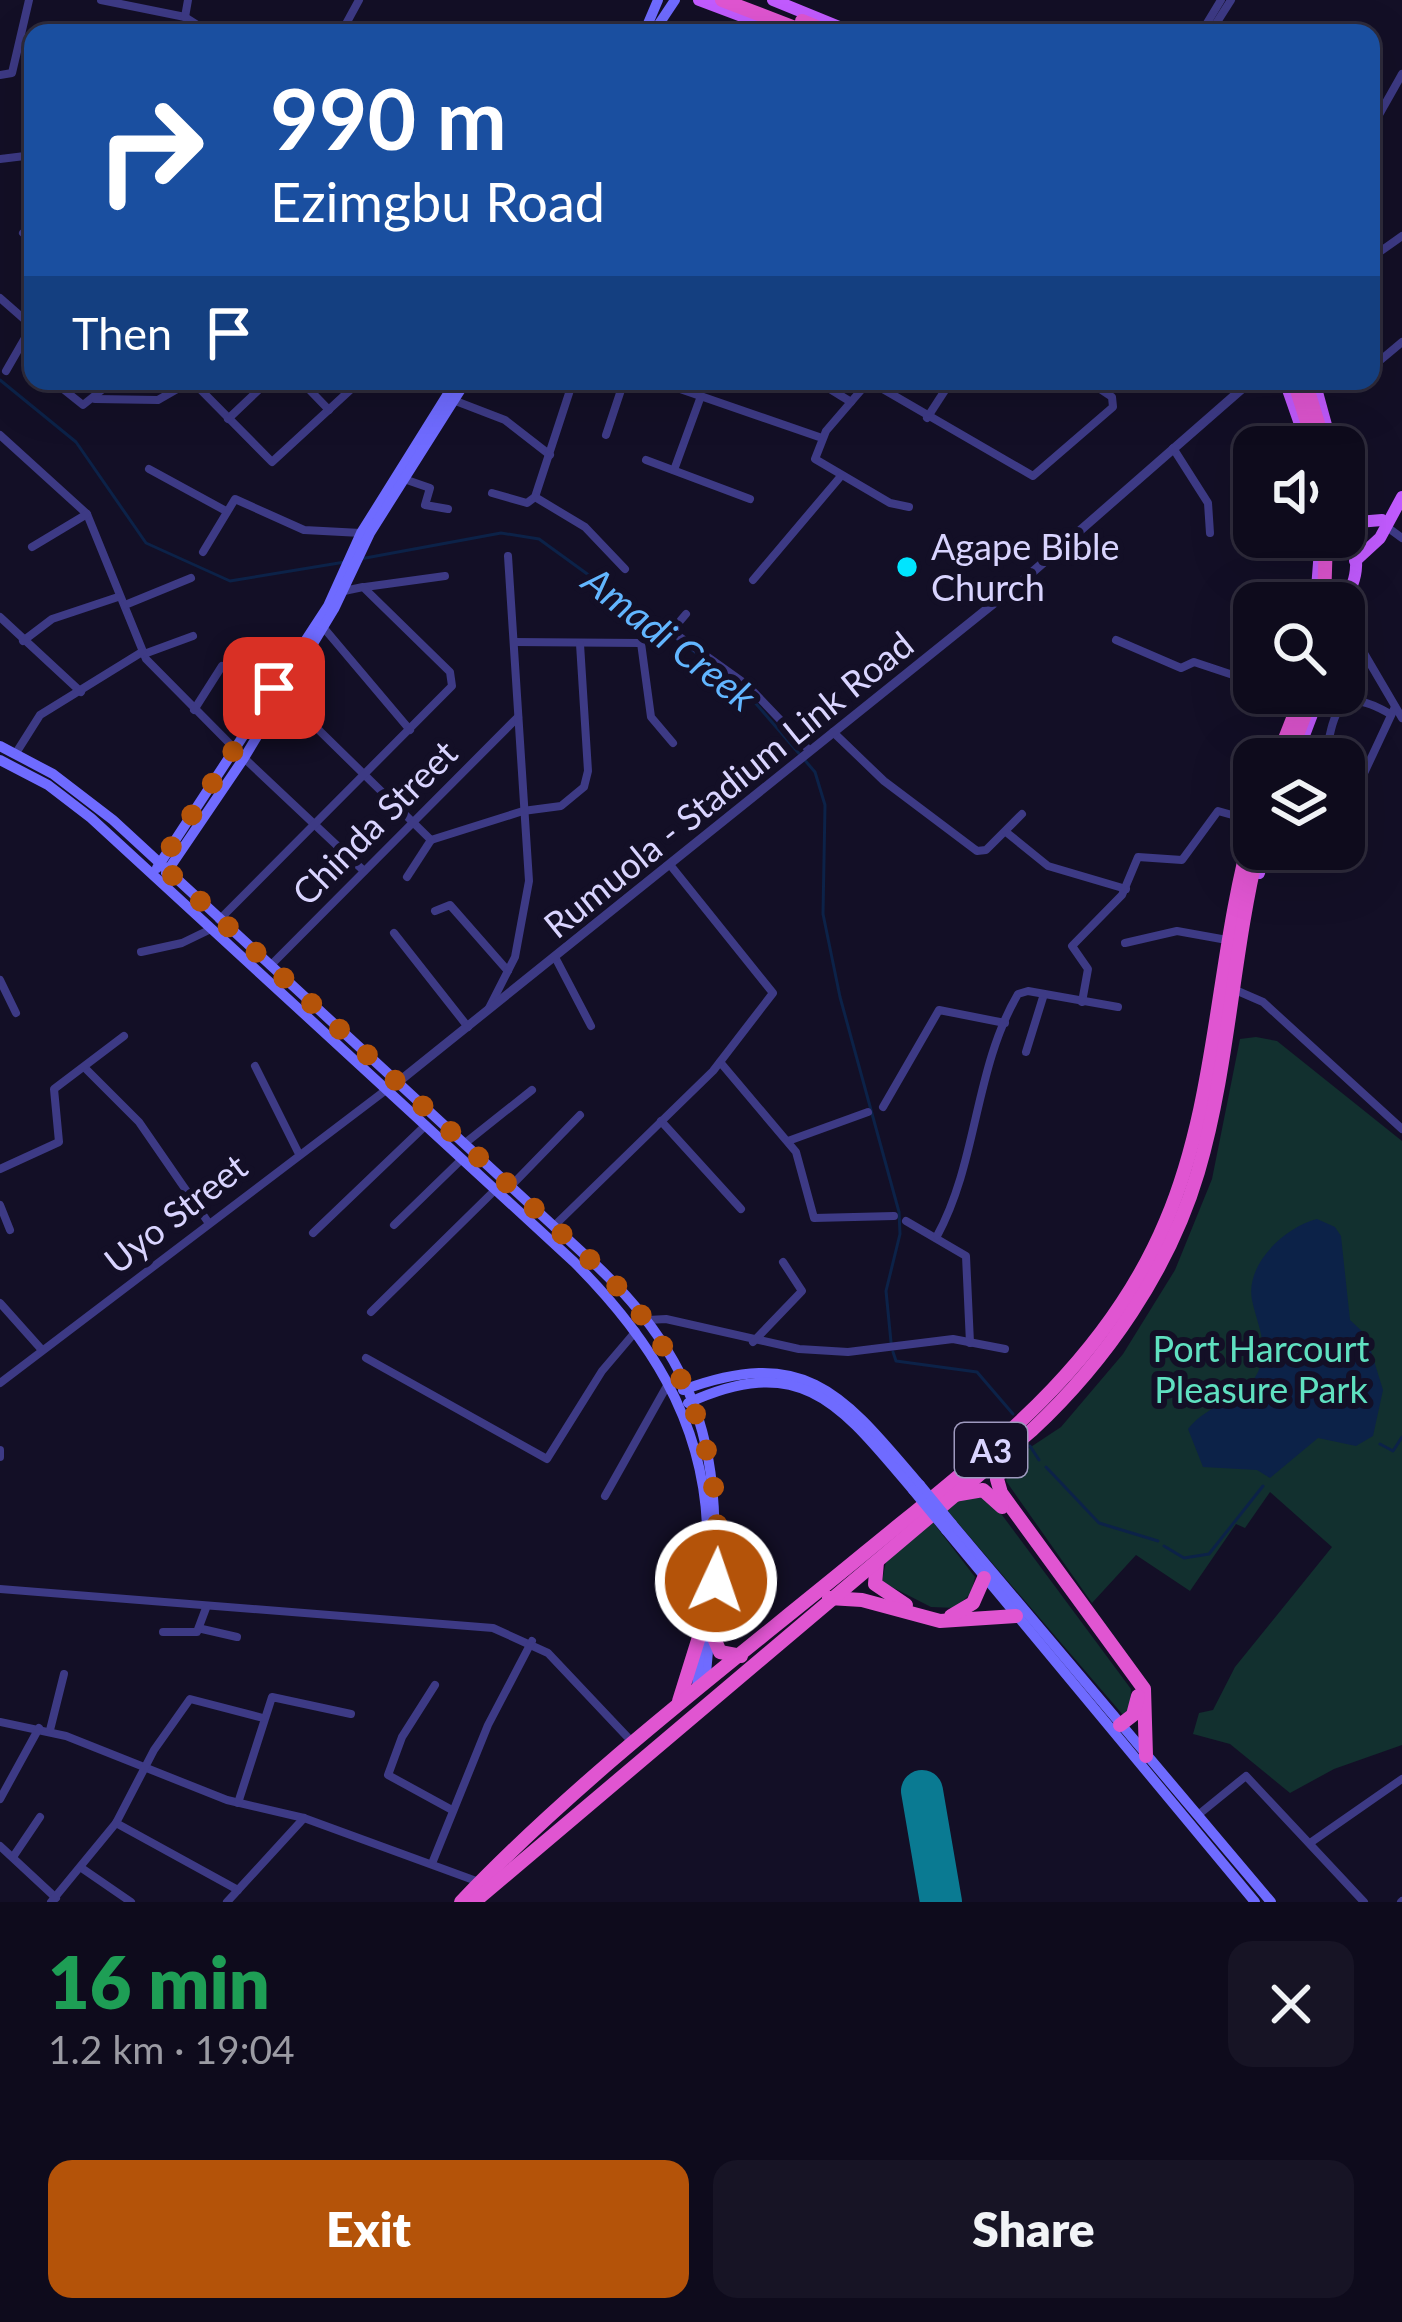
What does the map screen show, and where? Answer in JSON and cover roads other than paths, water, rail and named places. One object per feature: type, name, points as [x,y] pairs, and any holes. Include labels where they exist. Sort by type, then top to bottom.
[{"type":"highway","points":[[722,0],[785,24]]},
{"type":"highway","points":[[747,0],[808,24]]},
{"type":"highway","points":[[1294,390],[1310,426]]},
{"type":"highway","points":[[1311,390],[1317,426]]},
{"type":"highway","name":"A3","points":[[461,1902],[676,1708],[1024,1422],[1102,1336],[1135,1284],[1179,1188],[1200,1107],[1242,870]]},
{"type":"highway","name":"A3","points":[[474,1902],[1051,1412],[1108,1346],[1178,1226],[1206,1141],[1229,988],[1257,870]]},
{"type":"highway","points":[[1011,1446],[997,1486],[1144,1689],[1146,1756]]},
{"type":"highway","points":[[950,1497],[983,1490],[1000,1505],[1136,1692],[1136,1709],[1120,1725]]},
{"type":"highway","points":[[881,1556],[872,1573],[879,1589],[928,1614],[951,1616],[967,1610],[984,1578]]},
{"type":"highway","points":[[829,1598],[862,1600],[940,1622],[1016,1616]]},
{"type":"highway","points":[[676,1708],[705,1634],[720,1652],[741,1656]]},
{"type":"main road","points":[[655,24],[675,0]]},
{"type":"main road","points":[[699,0],[764,24]]},
{"type":"main road","points":[[773,0],[832,24]]},
{"type":"main road","points":[[356,551],[404,479],[452,390]]},
{"type":"main road","points":[[278,690],[347,574],[362,532],[458,390]]},
{"type":"main road","points":[[1365,534],[1384,524],[1402,483]]},
{"type":"main road","points":[[1353,582],[1355,561],[1402,497]]},
{"type":"main road","points":[[1365,523],[1384,524]]},
{"type":"main road","points":[[1352,558],[1355,561]]},
{"type":"main road","points":[[160,872],[323,627],[344,591],[347,574]]},
{"type":"main road","points":[[0,746],[91,802],[215,925],[392,1086],[511,1186],[648,1320],[688,1388],[711,1463],[719,1526],[701,1687]]},
{"type":"main road","points":[[0,760],[70,800],[160,872]]},
{"type":"main road","points":[[215,925],[269,966],[637,1330],[672,1388],[700,1473],[707,1527],[705,1634]]},
{"type":"main road","points":[[672,1388],[770,1371],[813,1379],[852,1407],[1271,1902]]},
{"type":"main road","points":[[680,1407],[752,1381],[806,1387],[850,1418],[916,1487]]},
{"type":"main road","points":[[949,1527],[984,1578],[1256,1902]]},
{"type":"street","points":[[0,75],[10,76],[29,0]]},
{"type":"street","points":[[101,0],[185,17],[192,24]]},
{"type":"street","points":[[185,17],[188,0]]},
{"type":"street","points":[[18,51],[24,52]]},
{"type":"street","points":[[1380,114],[1402,74]]},
{"type":"street","points":[[0,298],[24,318]]},
{"type":"street","points":[[6,371],[24,339]]},
{"type":"street","points":[[63,390],[79,405],[103,390]]},
{"type":"street","points":[[95,398],[164,399],[178,390]]},
{"type":"street","points":[[200,390],[272,462],[350,390]]},
{"type":"street","points":[[229,419],[259,390]]},
{"type":"street","points":[[310,390],[329,410]]},
{"type":"street","points":[[492,493],[527,503],[535,496],[570,390]]},
{"type":"street","points":[[606,435],[621,390]]},
{"type":"street","points":[[683,390],[822,438]]},
{"type":"street","points":[[832,390],[851,402]]},
{"type":"street","points":[[861,390],[822,438],[815,459],[890,503],[909,507]]},
{"type":"street","points":[[882,390],[1033,476],[1113,407],[1112,398],[1101,390]]},
{"type":"street","points":[[927,418],[945,390]]},
{"type":"street","name":"Rumuola - Stadium Link Road","points":[[392,1086],[510,996],[1040,566],[1241,390]]},
{"type":"street","points":[[674,470],[701,396]]},
{"type":"street","points":[[449,399],[505,420],[550,455]]},
{"type":"street","points":[[0,435],[87,514],[102,541],[143,653],[194,710],[364,871]]},
{"type":"street","points":[[1173,448],[1208,503],[1210,533]]},
{"type":"street","points":[[646,460],[750,499]]},
{"type":"street","points":[[148,469],[226,512]]},
{"type":"street","points":[[753,580],[841,476]]},
{"type":"street","points":[[404,479],[430,488],[425,505],[448,509]]},
{"type":"street","points":[[535,496],[575,519],[626,569]]},
{"type":"street","points":[[203,552],[239,499],[304,530],[362,532]]},
{"type":"street","points":[[32,547],[87,514]]},
{"type":"street","points":[[1384,524],[1402,538]]},
{"type":"street","points":[[485,1016],[506,976],[526,911],[508,556]]},
{"type":"street","points":[[344,591],[446,576]]},
{"type":"street","points":[[23,641],[52,619],[191,578]]},
{"type":"street","points":[[141,952],[182,943],[215,925],[410,730],[454,679],[363,587]]},
{"type":"street","points":[[686,614],[674,627],[677,635],[747,685],[805,754]]},
{"type":"street","points":[[0,617],[81,692]]},
{"type":"street","points":[[323,627],[410,730]]},
{"type":"street","points":[[16,753],[40,715],[143,653],[194,636]]},
{"type":"street","points":[[1116,640],[1181,668],[1194,662],[1233,675]]},
{"type":"street","points":[[514,642],[643,646],[651,717],[673,743]]},
{"type":"street","points":[[250,644],[283,675]]},
{"type":"street","points":[[407,877],[431,840],[523,811],[561,806],[586,783],[580,644]]},
{"type":"street","points":[[1365,649],[1393,711],[1365,771]]},
{"type":"street","points":[[194,710],[222,666]]},
{"type":"street","points":[[278,690],[431,840]]},
{"type":"street","points":[[1328,738],[1341,705],[1359,700],[1402,718]]},
{"type":"street","name":"Chinda Street","points":[[269,966],[519,716]]},
{"type":"street","points":[[832,731],[884,781],[977,851],[1006,832],[1022,814]]},
{"type":"street","points":[[1082,1002],[1088,969],[1072,946],[1126,889],[1138,857],[1182,860],[1215,812],[1233,815]]},
{"type":"street","points":[[1006,832],[1048,866],[1126,889]]},
{"type":"street","points":[[554,1226],[720,1062],[773,993],[671,866]]},
{"type":"street","points":[[435,911],[450,905],[506,976],[510,996]]},
{"type":"street","points":[[1125,943],[1178,931],[1228,936]]},
{"type":"street","points":[[394,933],[469,1028]]},
{"type":"street","points":[[556,958],[591,1026]]},
{"type":"street","points":[[0,980],[16,1013]]},
{"type":"street","points":[[1229,988],[1263,1002],[1402,1129]]},
{"type":"street","points":[[938,1237],[955,1204],[985,1075],[1022,991],[1118,1007]]},
{"type":"street","points":[[1027,1052],[1044,994]]},
{"type":"street","points":[[883,1107],[939,1010],[1005,1023]]},
{"type":"street","points":[[0,1169],[59,1142],[54,1089],[124,1036]]},
{"type":"street","points":[[720,1062],[799,1156],[814,1218],[894,1216]]},
{"type":"street","points":[[255,1066],[298,1152]]},
{"type":"street","points":[[86,1069],[139,1122],[208,1222]]},
{"type":"street","name":"Uyo Street","points":[[0,1383],[298,1152],[392,1086]]},
{"type":"street","points":[[464,1144],[532,1090]]},
{"type":"street","points":[[788,1141],[868,1112]]},
{"type":"street","points":[[511,1186],[580,1115]]},
{"type":"street","points":[[661,1121],[741,1209]]},
{"type":"street","points":[[313,1233],[426,1126]]},
{"type":"street","points":[[394,1225],[462,1160]]},
{"type":"street","points":[[371,1312],[495,1190]]},
{"type":"street","points":[[0,1204],[10,1230]]},
{"type":"street","points":[[906,1221],[938,1237],[968,1261],[970,1343]]},
{"type":"street","points":[[753,1342],[802,1291],[783,1262]]},
{"type":"street","points":[[0,1303],[42,1350]]},
{"type":"street","points":[[648,1320],[667,1319],[753,1342],[848,1352],[953,1339],[1005,1349]]},
{"type":"street","points":[[365,1358],[547,1460],[602,1371],[637,1330]]},
{"type":"street","points":[[604,1496],[672,1388]]},
{"type":"street","points":[[0,1589],[206,1608],[446,1622],[532,1641],[634,1744]]},
{"type":"street","points":[[202,1629],[206,1608]]},
{"type":"street","points":[[163,1632],[202,1629],[237,1637]]},
{"type":"street","points":[[433,1861],[452,1810],[532,1641]]},
{"type":"street","points":[[50,1731],[64,1674]]},
{"type":"street","points":[[435,1684],[402,1737],[388,1775],[452,1810]]},
{"type":"street","points":[[238,1803],[272,1696],[351,1714]]},
{"type":"street","points":[[55,1898],[116,1823],[146,1764],[195,1697],[263,1718]]},
{"type":"street","points":[[0,1722],[50,1731],[238,1803],[304,1818],[433,1861],[480,1883]]},
{"type":"street","points":[[0,1799],[39,1728]]},
{"type":"street","points":[[1198,1815],[1246,1776],[1364,1902]]},
{"type":"street","points":[[1310,1843],[1402,1779]]},
{"type":"street","points":[[13,1857],[40,1817]]},
{"type":"street","points":[[227,1902],[304,1818]]},
{"type":"street","points":[[116,1823],[238,1890]]},
{"type":"street","points":[[0,1846],[55,1898],[68,1902]]},
{"type":"street","points":[[82,1869],[130,1902]]},
{"type":"water","points":[[1317,1219],[1335,1227],[1341,1236],[1350,1320],[1366,1335],[1383,1390],[1373,1436],[1356,1446],[1318,1438],[1270,1478],[1257,1470],[1203,1467],[1188,1429],[1252,1382],[1261,1362],[1263,1344],[1251,1287],[1255,1273],[1281,1239]]},
{"type":"waterway","name":"Amadi Creek","points":[[0,380],[76,442],[146,543],[230,581],[345,562]]},
{"type":"waterway","name":"Amadi Creek","points":[[360,559],[501,533],[539,539],[739,684],[815,772],[825,805],[823,914],[840,997],[899,1212],[900,1234],[886,1291],[891,1342]]},
{"type":"waterway","name":"Amadi Creek","points":[[893,1352],[896,1361],[977,1372],[1013,1414]]},
{"type":"waterway","name":"Amadi Creek","points":[[1380,1444],[1393,1451],[1402,1437]]},
{"type":"waterway","name":"Amadi Creek","points":[[1030,1446],[1039,1460]]},
{"type":"waterway","name":"Amadi Creek","points":[[1046,1467],[1099,1523],[1158,1541]]},
{"type":"waterway","name":"Amadi Creek","points":[[1164,1546],[1184,1558],[1209,1554],[1263,1486]]},
{"type":"place","name":"Agape Bible Church","points":[[907,567]]},
{"type":"park label","name":"Port Harcourt Pleasure Park","points":[[1261,1368]]}]
